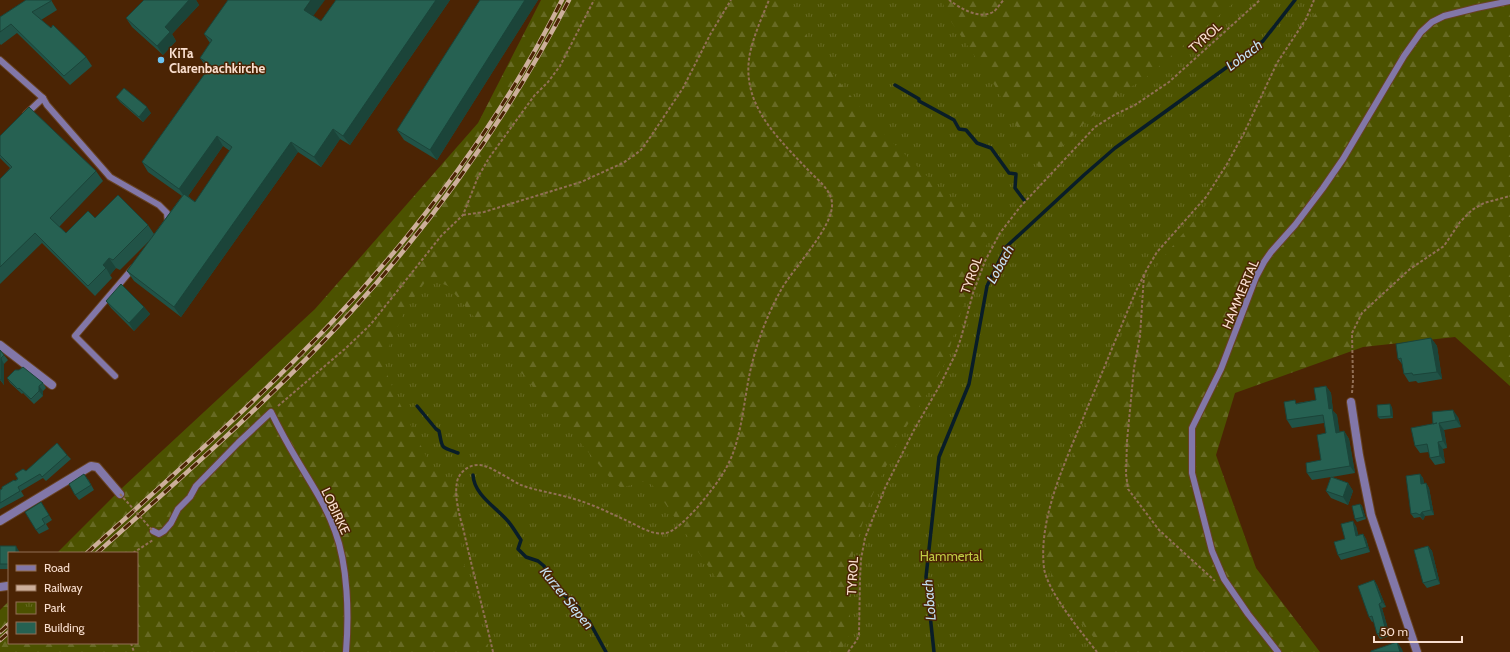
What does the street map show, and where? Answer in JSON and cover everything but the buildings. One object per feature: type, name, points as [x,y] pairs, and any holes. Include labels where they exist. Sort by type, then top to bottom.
[{"type":"street","points":[[0,345],[52,384]]},
{"type":"street","points":[[1351,402],[1359,456],[1371,515],[1417,652]]},
{"type":"street","points":[[0,521],[91,466],[97,467],[120,494]]},
{"type":"lane","name":"HAMMERTAL","points":[[1278,652],[1248,614],[1224,579],[1212,551],[1192,473],[1192,428],[1221,369],[1256,277],[1264,262],[1295,225],[1343,159],[1404,56],[1421,32],[1432,22],[1444,16],[1510,1]]},
{"type":"lane","points":[[0,60],[42,98],[110,177],[159,205],[167,213],[168,222],[165,228]]},
{"type":"lane","points":[[21,119],[42,98]]},
{"type":"lane","points":[[115,376],[75,336],[139,261]]},
{"type":"lane","points":[[154,533],[159,534],[164,531],[171,523],[178,509],[190,497],[196,486],[271,412]]},
{"type":"lane","name":"LOBIRKE","points":[[271,412],[321,501],[332,523],[339,543],[347,596],[348,627],[346,652]]},
{"type":"path","points":[[271,412],[346,348],[370,324],[441,236],[463,215],[478,178],[490,158],[534,96],[548,82],[560,66],[594,0]]},
{"type":"path","points":[[463,215],[484,212],[581,182],[623,163],[641,150],[683,88],[711,33],[731,0]]},
{"type":"path","points":[[493,652],[474,578],[458,503],[457,482],[463,471],[473,465],[486,466],[527,487],[573,499],[599,508],[653,532],[666,533],[674,530],[683,523],[705,498],[728,464],[736,445],[749,375],[769,313],[781,288],[820,236],[832,214],[833,207],[830,193],[776,135],[763,118],[751,96],[748,72],[751,51],[769,0]]},
{"type":"path","points":[[949,0],[958,7],[972,13],[985,14],[994,12],[1004,0]]},
{"type":"path","name":"TYROL","points":[[848,652],[857,640],[859,634],[861,559],[865,538],[871,520],[914,430],[940,384],[954,355],[961,338],[972,294],[985,261],[1000,233],[1020,207],[1094,127],[1136,105],[1169,82],[1260,0]]},
{"type":"path","points":[[1097,652],[1062,605],[1047,581],[1044,568],[1044,542],[1047,520],[1065,463],[1144,274],[1157,252],[1206,197],[1227,164],[1244,133],[1277,63],[1306,19],[1314,0]]},
{"type":"path","points":[[1351,402],[1353,381],[1352,333],[1362,313],[1410,268],[1444,246],[1460,222],[1472,210],[1484,203],[1510,196]]},
{"type":"path","points":[[1144,274],[1140,336],[1132,387],[1127,441],[1126,474],[1128,489],[1159,530],[1216,582]]},
{"type":"path","points":[[120,494],[154,533]]},
{"type":"path","points":[[135,552],[156,539]]},
{"type":"green space","points":[[541,0],[1510,0],[1510,386],[1455,337],[1363,347],[1235,393],[1216,455],[1256,568],[1320,652],[0,652],[0,610],[8,602],[8,644],[138,644],[138,552],[58,552],[122,488],[315,309],[478,123]]},
{"type":"green space","name":"Hammertal","points":[[791,0],[942,0],[946,14],[995,86],[1040,170],[1090,117],[1113,107],[1118,94],[1143,80],[1237,0],[1322,0],[1315,14],[1286,56],[1232,162],[1203,210],[1150,275],[1131,312],[1048,519],[1045,538],[1046,557],[1052,574],[1070,607],[1106,652],[840,652],[849,636],[853,553],[870,500],[901,435],[944,365],[975,269],[987,244],[987,235],[876,126],[840,83],[808,39]]},
{"type":"green space","points":[[428,278],[448,286],[611,479],[621,488],[649,480],[767,652],[489,652],[463,561],[457,516],[460,490],[430,464],[397,398],[382,362],[405,310]]},
{"type":"waterway","name":"Lobach","points":[[934,652],[926,577],[939,457],[969,384],[987,286],[1006,247],[1115,148],[1263,41],[1295,0]]},
{"type":"waterway","points":[[895,85],[919,99],[919,101],[954,120],[959,129],[966,130],[977,143],[991,148],[1009,173],[1016,174],[1015,188],[1024,200]]},
{"type":"waterway","name":"Kurzer Siepen","points":[[417,406],[439,431],[443,446],[458,453]]},
{"type":"waterway","name":"Kurzer Siepen","points":[[473,475],[474,482],[481,494],[508,521],[521,540],[518,549],[526,557],[538,561],[544,566],[549,578],[557,584],[564,595],[579,608],[581,617],[589,621],[606,652]]},
{"type":"railway","points":[[88,552],[272,383],[331,323],[397,249],[428,210],[487,129],[539,44],[562,0]]},
{"type":"railway","points":[[98,552],[195,465],[290,375],[351,312],[382,276],[442,202],[497,124],[569,0]]},
{"type":"railway","points":[[0,632],[8,625]]},
{"type":"railway","points":[[0,640],[8,633]]},
{"type":"place","name":"KiTa Clarenbachkirche","points":[[161,60]]}]
